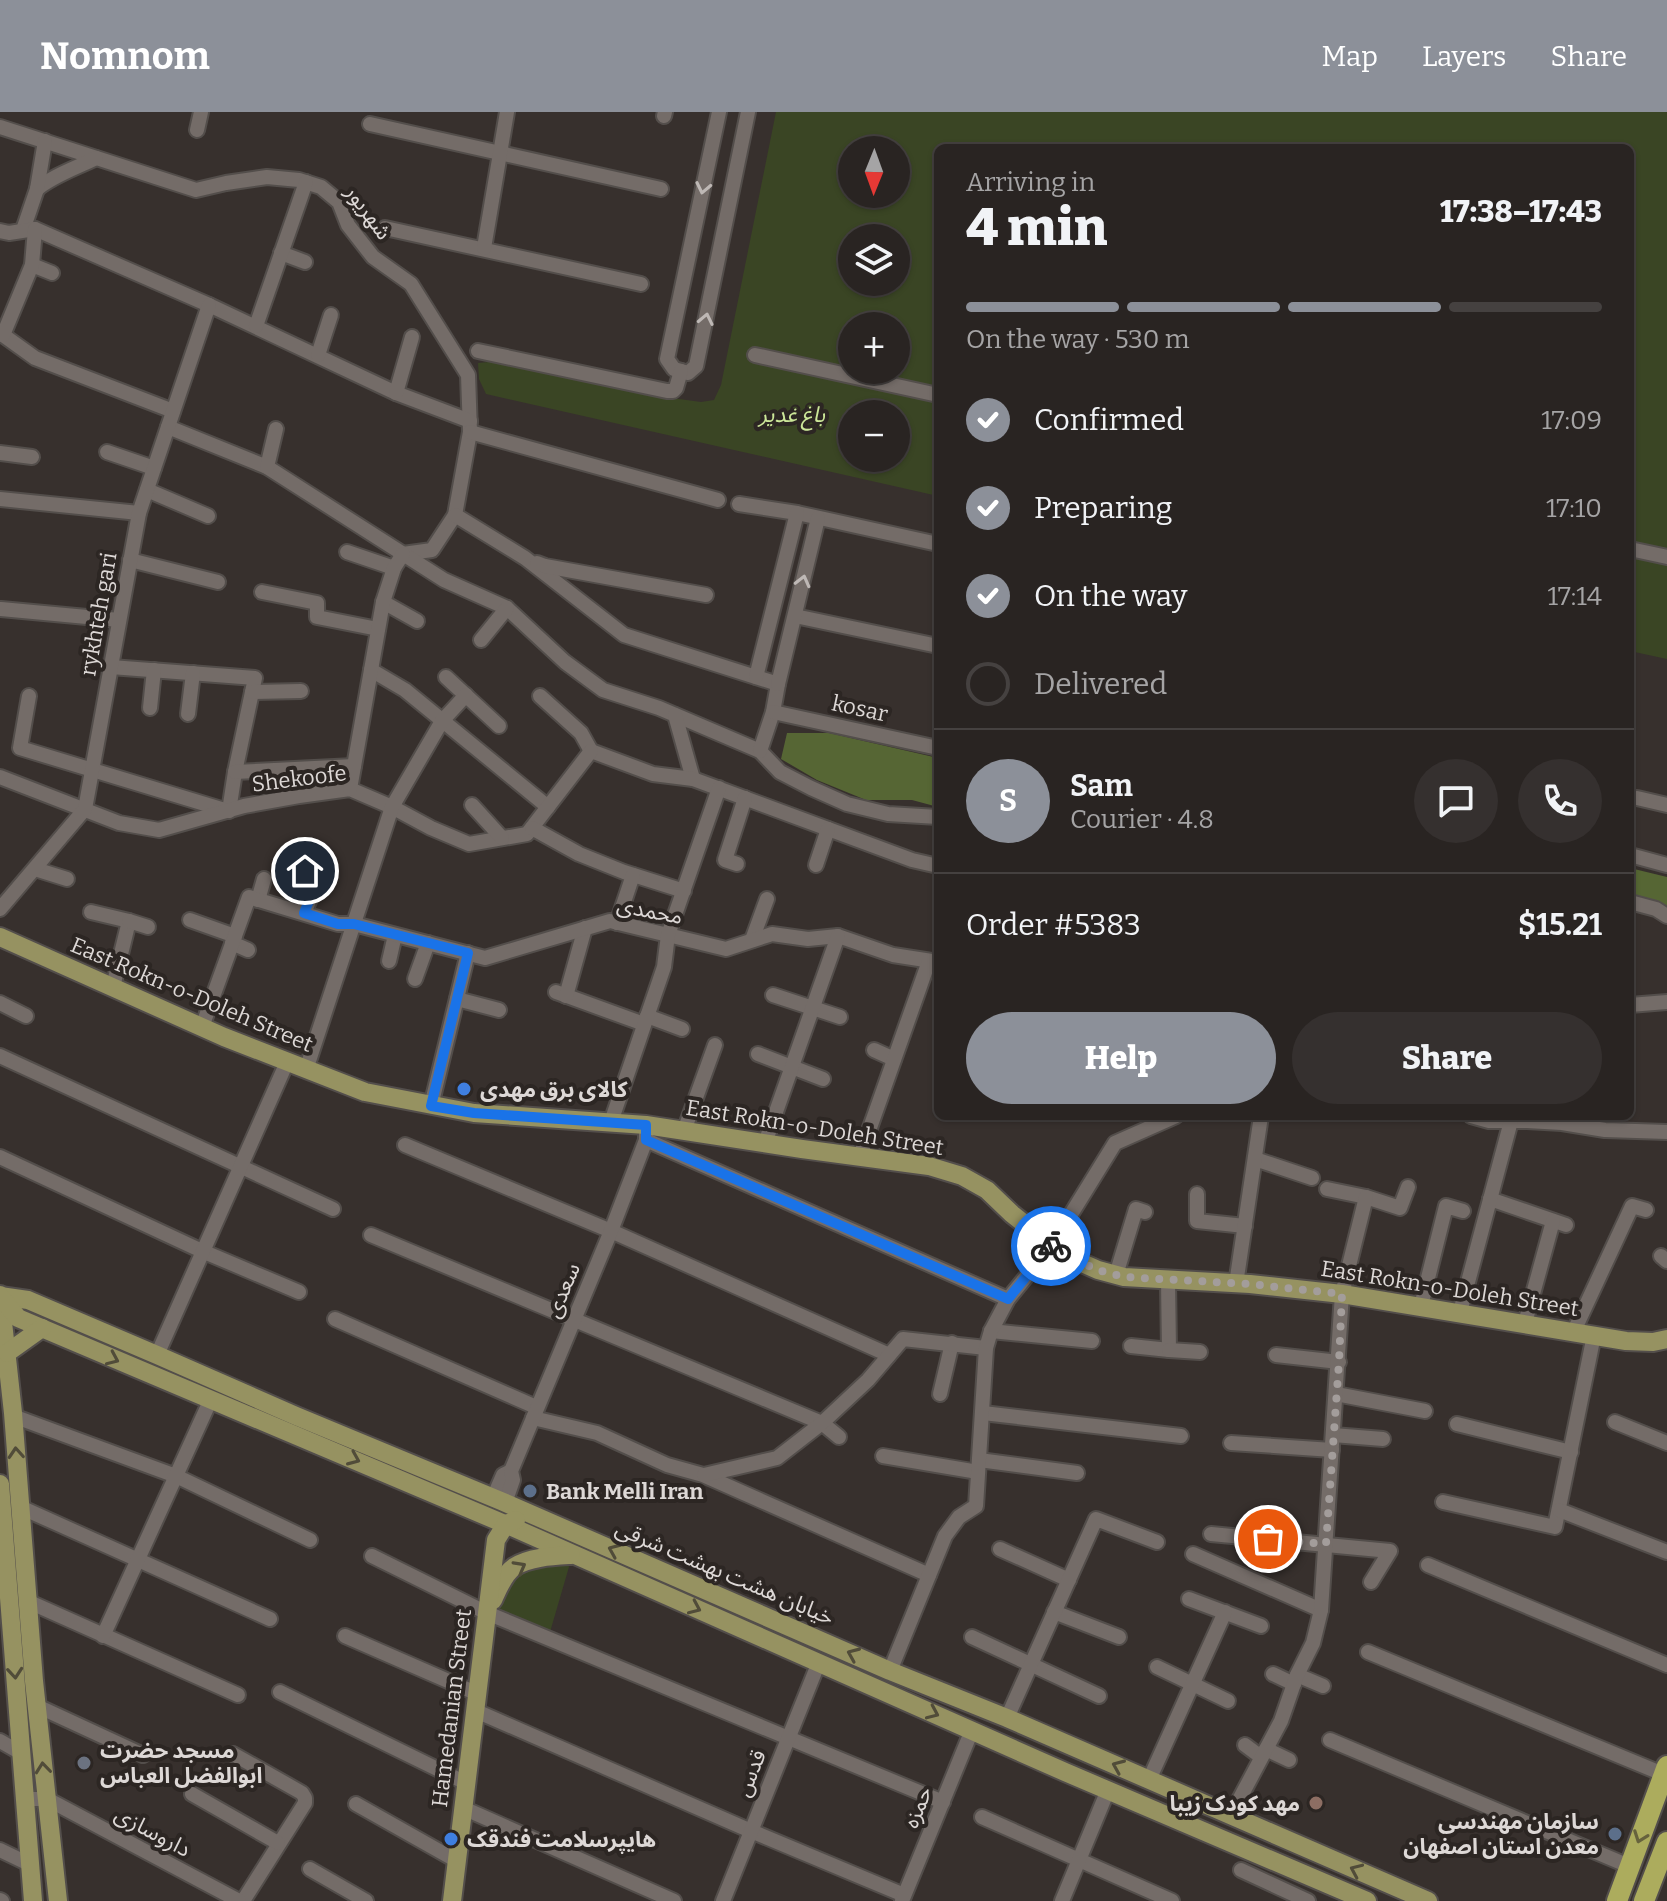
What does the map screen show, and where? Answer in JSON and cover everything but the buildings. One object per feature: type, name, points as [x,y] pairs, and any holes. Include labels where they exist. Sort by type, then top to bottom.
[{"type":"highway","points":[[1617,1901],[1666,1768]]},
{"type":"highway","points":[[1644,1901],[1667,1842]]},
{"type":"main road","name":"East Rokn-o-Doleh Street","points":[[0,937],[202,1027],[365,1092],[474,1113],[611,1122],[646,1133],[684,1131],[929,1166],[962,1176],[987,1190],[1064,1255],[1116,1275],[1342,1294],[1626,1341],[1662,1343]]},
{"type":"main road","name":"خیابان هشت بهشت شرقی","points":[[0,1294],[28,1300],[499,1500],[1428,1901]]},
{"type":"main road","points":[[0,1294],[18,1318]]},
{"type":"main road","points":[[0,1294],[13,1416],[4,1572],[6,1630],[21,1753],[33,1901]]},
{"type":"main road","points":[[18,1318],[18,1305],[28,1300]]},
{"type":"main road","name":"خیابان هشت بهشت شرقی","points":[[18,1318],[488,1516],[501,1532],[576,1555],[1355,1899]]},
{"type":"main road","points":[[7,1353],[42,1328]]},
{"type":"main road","points":[[0,1484],[27,1601],[58,1901]]},
{"type":"main road","points":[[501,1532],[521,1518],[538,1518]]},
{"type":"main road","name":"Hamedanian Street","points":[[452,1901],[487,1613],[501,1532]]},
{"type":"main road","points":[[487,1613],[500,1585],[513,1568],[530,1561],[576,1555]]},
{"type":"main road","points":[[1065,1772],[1077,1749]]},
{"type":"street","points":[[197,130],[201,112]]},
{"type":"street","points":[[484,248],[507,112]]},
{"type":"street","points":[[719,112],[667,359],[674,369],[688,373],[696,366],[748,112]]},
{"type":"street","points":[[370,124],[661,189]]},
{"type":"street","name":"شهریور","points":[[0,127],[196,190],[267,177],[299,180],[321,187],[339,202],[348,225],[373,257],[411,284],[468,375],[470,426],[455,515]]},
{"type":"street","points":[[45,141],[29,230],[32,265],[2,335],[35,358],[173,411]]},
{"type":"street","points":[[37,189],[96,158]]},
{"type":"street","points":[[256,326],[306,182]]},
{"type":"street","points":[[385,228],[641,284]]},
{"type":"street","points":[[0,231],[29,230],[209,305],[470,426],[718,500]]},
{"type":"street","points":[[281,253],[305,262]]},
{"type":"street","points":[[32,265],[52,273]]},
{"type":"street","name":"rykhteh gari","points":[[0,909],[85,809],[139,513],[209,305]]},
{"type":"street","points":[[318,355],[331,315]]},
{"type":"street","points":[[396,393],[412,337]]},
{"type":"street","points":[[478,351],[667,391],[676,388],[681,371]]},
{"type":"street","points":[[755,355],[934,394]]},
{"type":"street","points":[[168,427],[267,467],[444,580],[507,608],[565,662],[603,690],[675,715],[760,751],[780,772],[847,804],[888,814],[934,817]]},
{"type":"street","points":[[267,467],[276,429]]},
{"type":"street","points":[[107,452],[154,468]]},
{"type":"street","points":[[0,453],[32,457]]},
{"type":"street","points":[[147,490],[208,516]]},
{"type":"street","points":[[0,499],[139,513]]},
{"type":"street","points":[[739,504],[797,513],[934,543]]},
{"type":"street","points":[[756,677],[797,513]]},
{"type":"street","points":[[350,789],[383,602],[394,568],[403,554],[432,550],[455,515],[525,558],[624,635],[778,684]]},
{"type":"street","points":[[760,751],[773,712],[818,518]]},
{"type":"street","points":[[1634,550],[1667,557]]},
{"type":"street","points":[[347,552],[394,568]]},
{"type":"street","points":[[525,558],[545,566],[706,595]]},
{"type":"street","points":[[130,560],[218,582]]},
{"type":"street","points":[[262,592],[317,603],[317,617],[378,629]]},
{"type":"street","points":[[383,602],[417,621]]},
{"type":"street","points":[[481,640],[507,608]]},
{"type":"street","points":[[1,609],[119,620]]},
{"type":"street","points":[[795,616],[934,645]]},
{"type":"street","points":[[0,777],[119,823],[159,830],[229,811],[255,678],[111,667]]},
{"type":"street","points":[[150,708],[154,670]]},
{"type":"street","points":[[371,670],[405,690],[548,807]]},
{"type":"street","points":[[188,714],[193,673]]},
{"type":"street","points":[[446,677],[499,726]]},
{"type":"street","points":[[252,692],[301,691]]},
{"type":"street","points":[[306,1070],[392,807],[442,721],[466,695]]},
{"type":"street","name":"Shekoofe","points":[[29,696],[20,748],[229,811],[350,789],[469,844],[527,834],[532,828]]},
{"type":"street","points":[[540,696],[581,733],[591,751],[653,774],[693,779],[912,860],[934,865]]},
{"type":"street","name":"kosar","points":[[773,712],[934,747]]},
{"type":"street","points":[[675,715],[693,779]]},
{"type":"street","points":[[591,751],[532,828],[579,854],[684,891]]},
{"type":"street","points":[[235,772],[354,766]]},
{"type":"street","points":[[611,1122],[664,967],[668,935],[719,788]]},
{"type":"street","points":[[737,864],[725,860],[745,798]]},
{"type":"street","points":[[1637,798],[1667,805]]},
{"type":"street","points":[[472,805],[502,838]]},
{"type":"street","points":[[816,865],[828,829]]},
{"type":"street","points":[[1634,856],[1667,865]]},
{"type":"street","points":[[35,869],[67,879]]},
{"type":"street","points":[[304,913],[319,877],[305,871]]},
{"type":"street","points":[[617,923],[633,875]]},
{"type":"street","points":[[202,1027],[249,897],[258,900],[264,879]]},
{"type":"street","points":[[752,940],[767,899]]},
{"type":"street","name":"محمدی","points":[[258,900],[338,924],[354,924],[485,958],[610,921],[726,949],[772,934],[808,939],[838,936],[893,955],[933,962]]},
{"type":"street","points":[[1634,903],[1656,909],[1667,916]]},
{"type":"street","points":[[91,912],[148,927]]},
{"type":"street","points":[[190,920],[234,940],[248,950]]},
{"type":"street","points":[[113,987],[129,921]]},
{"type":"street","points":[[585,928],[561,994],[682,1029]]},
{"type":"street","points":[[389,961],[395,935]]},
{"type":"street","points":[[765,1143],[838,936]]},
{"type":"street","points":[[415,979],[428,943]]},
{"type":"street","points":[[431,1106],[468,953]]},
{"type":"street","points":[[860,1156],[933,962]]},
{"type":"street","points":[[773,995],[840,1017]]},
{"type":"street","points":[[457,999],[499,1010]]},
{"type":"street","points":[[1634,1005],[1667,1002]]},
{"type":"street","points":[[0,1003],[26,1016]]},
{"type":"street","points":[[684,1131],[715,1045]]},
{"type":"street","points":[[874,1050],[894,1059]]},
{"type":"street","points":[[758,1054],[823,1079]]},
{"type":"street","points":[[0,1056],[333,1209]]},
{"type":"street","points":[[157,1355],[287,1062]]},
{"type":"street","points":[[890,1671],[945,1536],[959,1517],[976,1506],[986,1348],[991,1331],[1008,1299],[1052,1245],[1115,1143],[1167,1120]]},
{"type":"street","points":[[1236,1284],[1260,1120]]},
{"type":"street","points":[[1504,1120],[1517,1120]]},
{"type":"street","points":[[1542,1120],[1665,1128]]},
{"type":"street","points":[[1460,1312],[1511,1121]]},
{"type":"street","points":[[646,1133],[1008,1299]]},
{"type":"street","name":"سعدی","points":[[499,1500],[513,1480],[511,1471],[611,1231],[646,1133]]},
{"type":"street","points":[[405,1145],[611,1231],[889,1355]]},
{"type":"street","points":[[0,1157],[202,1251],[299,1292]]},
{"type":"street","points":[[1255,1159],[1312,1178]]},
{"type":"street","points":[[1327,1189],[1400,1208],[1408,1187]]},
{"type":"street","points":[[1197,1194],[1197,1221],[1245,1226]]},
{"type":"street","points":[[1231,1815],[1281,1721],[1313,1643],[1321,1610],[1342,1294],[1366,1197]]},
{"type":"street","points":[[1490,1199],[1560,1223],[1525,1323]]},
{"type":"street","points":[[1421,1306],[1446,1206],[1463,1211]]},
{"type":"street","points":[[1574,1331],[1632,1206],[1646,1210]]},
{"type":"street","points":[[1116,1275],[1136,1209],[1145,1212]]},
{"type":"street","points":[[371,1235],[822,1423],[839,1437]]},
{"type":"street","points":[[1168,1281],[1169,1350]]},
{"type":"street","points":[[335,1319],[534,1412],[597,1433],[667,1465],[703,1475],[929,1575]]},
{"type":"street","points":[[991,1331],[1092,1341]]},
{"type":"street","points":[[1443,1502],[1555,1527],[1594,1335]]},
{"type":"street","points":[[703,1475],[777,1458],[822,1423],[868,1380],[903,1339],[986,1348]]},
{"type":"street","points":[[940,1394],[952,1343]]},
{"type":"street","points":[[1131,1346],[1200,1352]]},
{"type":"street","points":[[1276,1355],[1339,1362]]},
{"type":"street","points":[[1336,1394],[1425,1411]]},
{"type":"street","points":[[103,1636],[211,1399]]},
{"type":"street","points":[[983,1413],[1181,1436]]},
{"type":"street","points":[[13,1416],[176,1476],[310,1540]]},
{"type":"street","points":[[1615,1422],[1667,1443]]},
{"type":"street","points":[[1457,1424],[1571,1452]]},
{"type":"street","points":[[1231,1443],[1383,1439]]},
{"type":"street","points":[[883,1456],[1077,1473]]},
{"type":"street","points":[[7,1507],[138,1559],[270,1619]]},
{"type":"street","points":[[1559,1510],[1667,1552]]},
{"type":"street","points":[[1007,1718],[1096,1519],[1157,1542]]},
{"type":"street","points":[[1211,1534],[1390,1551],[1371,1582]]},
{"type":"street","points":[[1000,1549],[1069,1580]]},
{"type":"street","points":[[1193,1554],[1321,1610]]},
{"type":"street","points":[[372,1556],[487,1613],[943,1802]]},
{"type":"street","points":[[1428,1565],[1667,1665]]},
{"type":"street","points":[[1189,1599],[1261,1626]]},
{"type":"street","points":[[27,1601],[238,1695]]},
{"type":"street","points":[[1054,1612],[1119,1637]]},
{"type":"street","points":[[1149,1780],[1225,1612]]},
{"type":"street","points":[[345,1636],[751,1831],[903,1898]]},
{"type":"street","points":[[972,1637],[1099,1696]]},
{"type":"street","points":[[1368,1652],[1666,1768]]},
{"type":"street","name":"قدس","points":[[723,1901],[819,1662]]},
{"type":"street","points":[[1157,1667],[1228,1701]]},
{"type":"street","points":[[1273,1674],[1323,1686]]},
{"type":"street","points":[[280,1692],[466,1783]]},
{"type":"street","points":[[37,1706],[143,1755]]},
{"type":"street","name":"حمزه","points":[[903,1898],[972,1730]]},
{"type":"street","points":[[1330,1740],[1629,1866]]},
{"type":"street","points":[[0,1741],[21,1753]]},
{"type":"street","points":[[1245,1745],[1289,1760]]},
{"type":"street","points":[[233,1754],[302,1793],[305,1798],[305,1803],[241,1901]]},
{"type":"street","points":[[1062,1901],[1108,1790]]},
{"type":"street","points":[[192,1794],[278,1843]]},
{"type":"street","points":[[24,1799],[47,1799]]},
{"type":"street","name":"داروسازی","points":[[47,1799],[241,1901]]},
{"type":"street","points":[[356,1804],[457,1861]]},
{"type":"street","points":[[463,1808],[674,1901]]},
{"type":"street","points":[[982,1817],[1172,1901]]},
{"type":"street","points":[[0,1850],[29,1864]]},
{"type":"street","points":[[310,1869],[366,1901]]},
{"type":"street","points":[[1241,1870],[1308,1901]]},
{"type":"green space","name":"باغ غدیر","points":[[776,112],[1667,112],[1667,557],[1634,550],[1634,144],[934,144],[934,394],[887,384],[910,384],[910,312],[838,312],[838,373],[748,354],[838,375],[838,384],[878,384],[934,397],[934,495],[486,394],[479,379],[478,363],[500,361],[701,402],[714,400],[721,385]]},
{"type":"green space","points":[[1634,555],[1667,562],[1667,659],[1634,652]]},
{"type":"green space","points":[[787,733],[829,733],[934,757],[934,806],[912,800],[866,800],[817,780],[781,759]]},
{"type":"green space","points":[[1634,869],[1667,877],[1667,908],[1634,896]]},
{"type":"green space","points":[[571,1560],[550,1632],[495,1609],[516,1572]]},
{"type":"way so far","points":[[1051,1246],[1098,1270],[1124,1277],[1250,1284],[1342,1294],[1326,1544],[1268,1539]]},
{"type":"place","name":"کالای برق مهدی","points":[[464,1089]]},
{"type":"place","name":"Bank Melli Iran","points":[[530,1491]]},
{"type":"place","name":"مسجد حضرت ابوالفضل العباس","points":[[84,1763]]},
{"type":"place","name":"مهد کودک زیبا","points":[[1316,1803]]},
{"type":"place","name":"سازمان مهندسی معدن استان اصفهان","points":[[1615,1834]]},
{"type":"place","name":"هایپرسلامت فندقک","points":[[451,1839]]},
{"type":"route","points":[[305,871],[319,877],[304,913],[338,924],[354,924],[468,953],[431,1106],[474,1113],[646,1125],[646,1140],[1008,1299],[1051,1246]]}]
